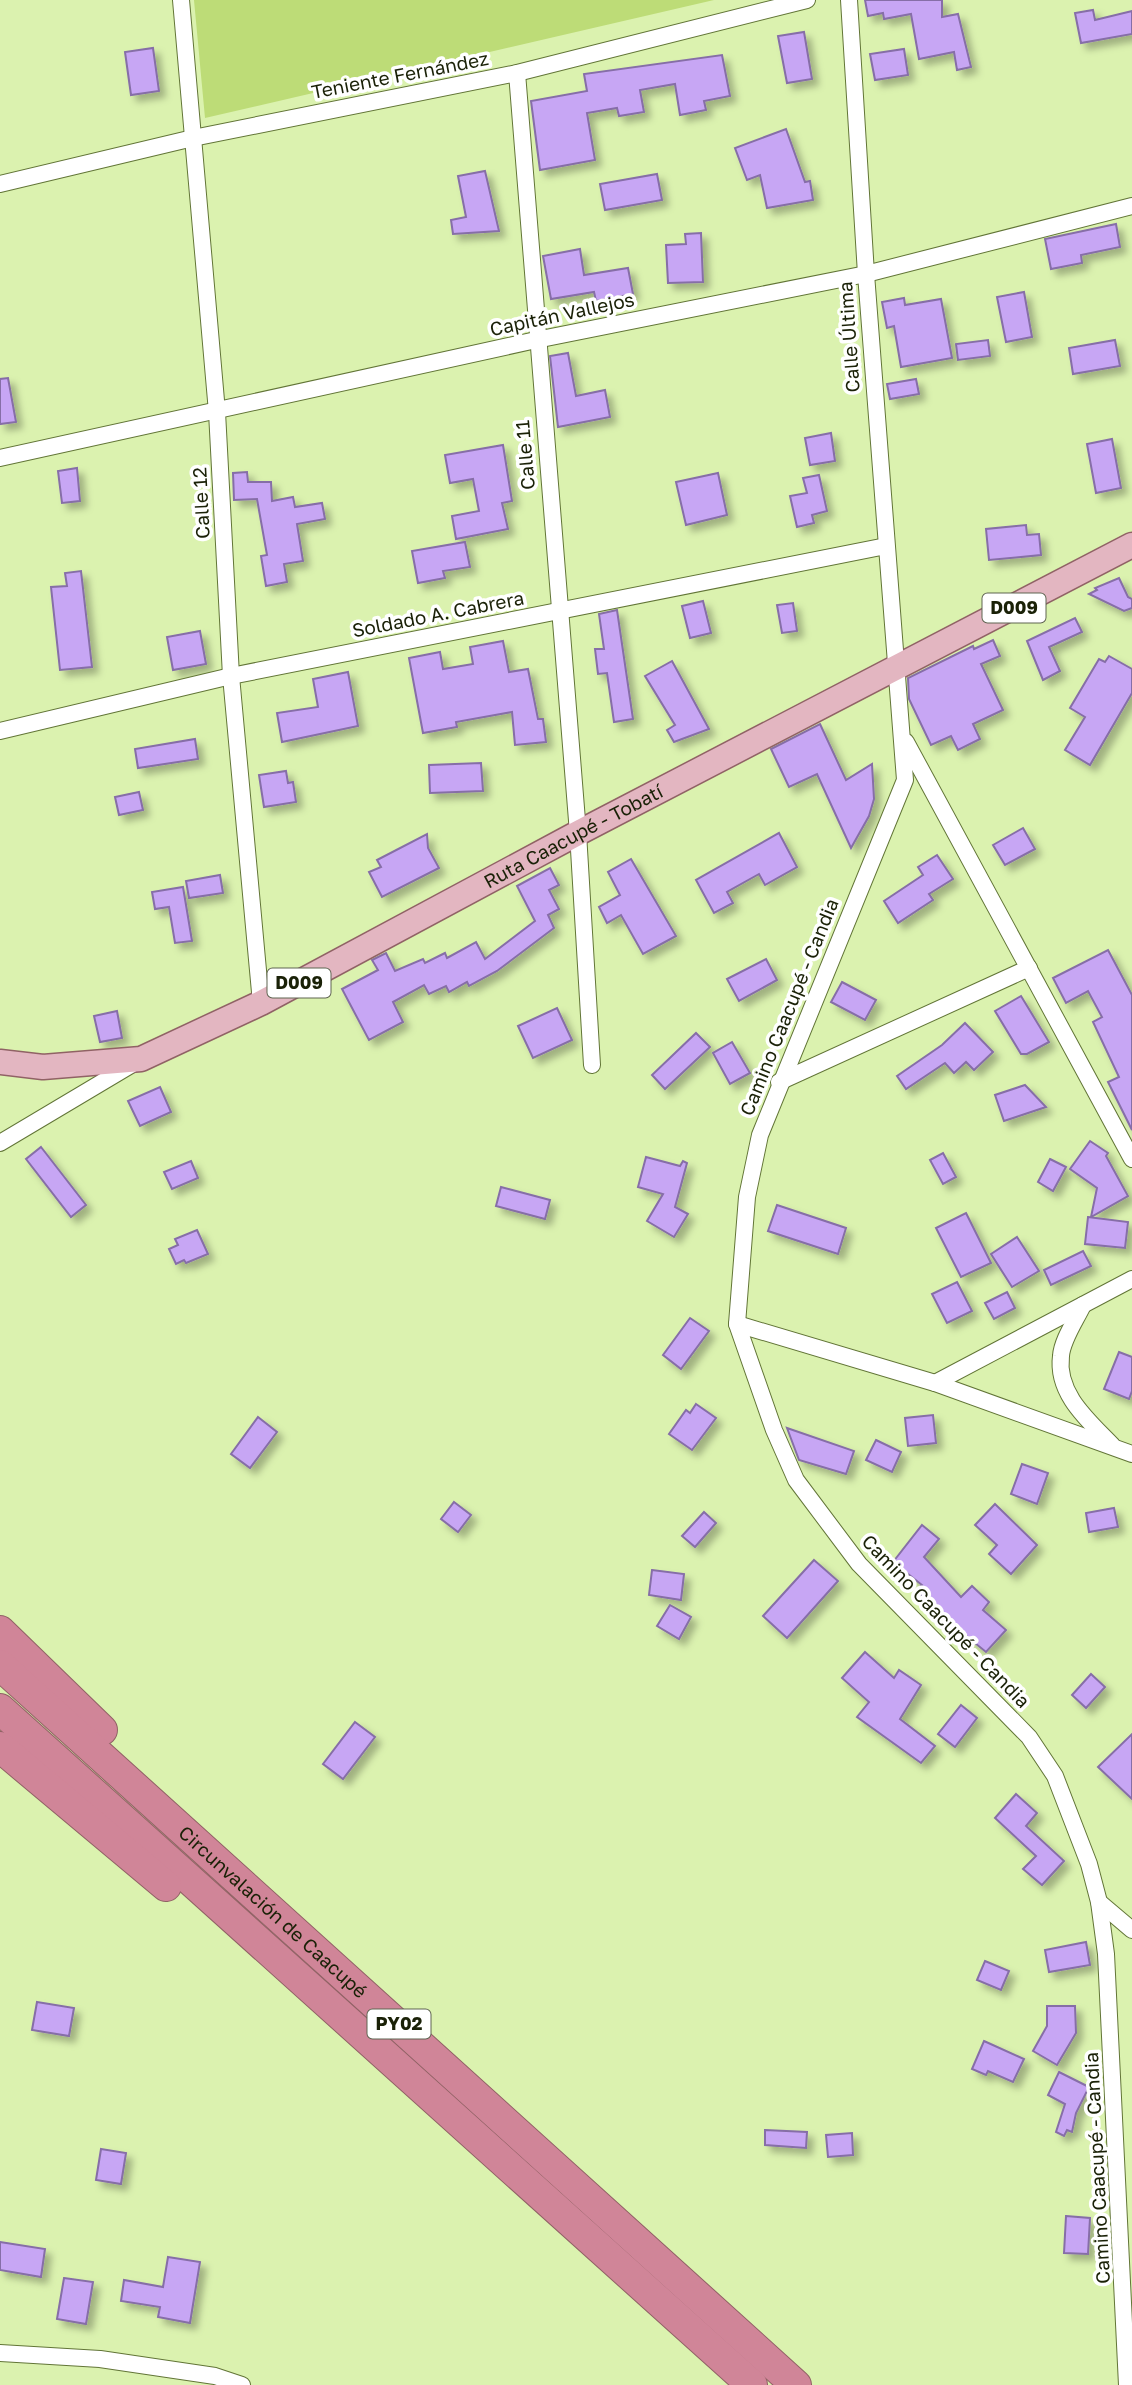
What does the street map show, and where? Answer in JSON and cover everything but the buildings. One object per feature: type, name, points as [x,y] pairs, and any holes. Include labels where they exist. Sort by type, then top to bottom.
[{"type":"highway","points":[[0,1631],[196,1821],[254,1881],[270,1906]]},
{"type":"highway","name":"Circunvalación de Caacupé","points":[[0,1665],[270,1906],[796,2385]]},
{"type":"highway","name":"Circunvalación de Caacupé","points":[[0,1709],[752,2385]]},
{"type":"highway","points":[[0,1746],[197,1910],[228,1927],[245,1931]]},
{"type":"main road","name":"Ruta Caacupé - Tobatí","points":[[0,1062],[43,1067],[141,1059],[261,1003],[578,833],[1132,545]]},
{"type":"street","name":"Calle 12","points":[[181,0],[218,412],[231,676],[261,1003]]},
{"type":"street","name":"Teniente Fernández","points":[[0,184],[193,138],[517,73],[807,0]]},
{"type":"street","name":"Calle Última","points":[[849,0],[866,274],[896,670]]},
{"type":"street","name":"Calle 11","points":[[517,73],[536,340],[578,833],[592,1065]]},
{"type":"street","name":"Capitán Vallejos","points":[[0,458],[536,340],[866,274],[1132,206]]},
{"type":"street","name":"Soldado A. Cabrera","points":[[0,731],[231,676],[886,546]]},
{"type":"street","name":"Camino Caacupé - Candia","points":[[896,670],[905,780],[779,1082],[760,1135],[747,1196],[737,1324],[774,1430],[796,1480],[859,1564],[1029,1737],[1055,1776],[1073,1818],[1099,1902],[1106,1954],[1124,2267],[1127,2385]]},
{"type":"street","points":[[902,734],[1132,1158]]},
{"type":"street","points":[[779,1082],[1029,968]]},
{"type":"street","points":[[0,1143],[141,1059]]},
{"type":"street","points":[[935,1383],[1132,1279]]},
{"type":"street","points":[[1083,1305],[1060,1355],[1062,1380],[1076,1406],[1124,1452]]},
{"type":"street","points":[[737,1324],[935,1383],[1124,1452]]},
{"type":"street","points":[[1099,1902],[1132,1930]]},
{"type":"street","points":[[0,2353],[100,2359],[242,2385]]},
{"type":"green space","points":[[194,0],[714,0],[205,118]]}]
